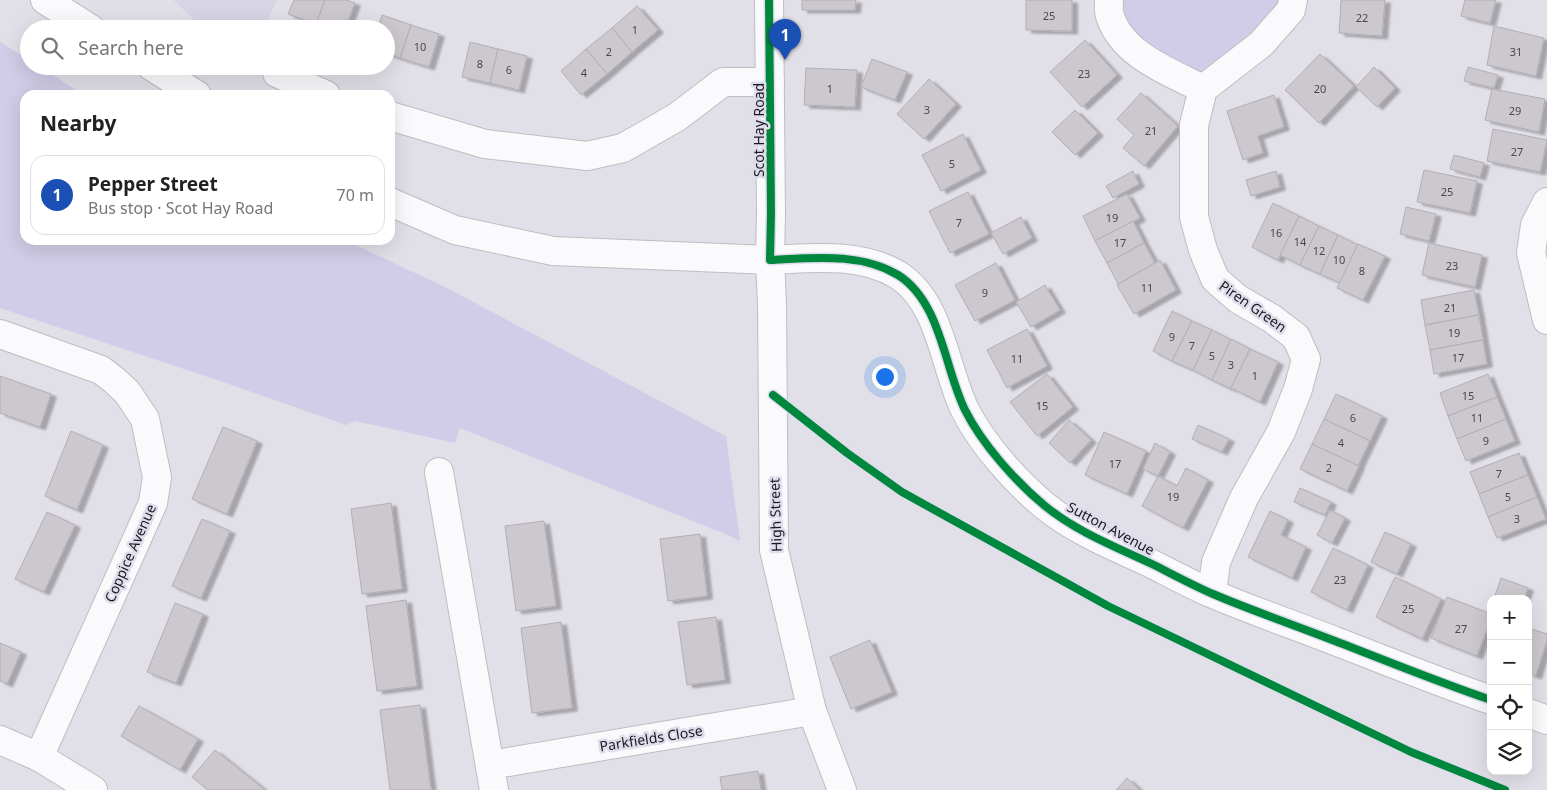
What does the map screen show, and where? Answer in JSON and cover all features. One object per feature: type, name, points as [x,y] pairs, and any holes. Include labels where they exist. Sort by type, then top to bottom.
[{"type":"street","points":[[45,0],[77,20]]},
{"type":"street","name":"Scot Hay Road","points":[[769,0],[770,260]]},
{"type":"street","points":[[1109,0],[1110,15],[1120,36],[1135,51],[1155,64],[1203,89],[1261,44],[1290,10],[1293,0]]},
{"type":"street","points":[[165,75],[189,90]]},
{"type":"street","points":[[283,75],[315,90]]},
{"type":"street","points":[[395,117],[486,144],[588,156],[623,148],[677,117],[723,82],[770,82]]},
{"type":"street","name":"Piren Green","points":[[1203,89],[1194,125],[1194,216],[1203,250],[1215,280],[1296,337],[1306,359],[1298,389],[1281,432],[1244,498],[1216,562],[1212,593]]},
{"type":"street","points":[[1547,202],[1535,226],[1531,253],[1547,320]]},
{"type":"street","name":"Sutton Avenue","points":[[395,204],[455,230],[553,251],[770,260],[815,258],[858,261],[897,275],[907,282],[926,304],[957,392],[981,436],[1012,473],[1046,506],[1080,529],[1212,593],[1446,685],[1487,699]]},
{"type":"street","name":"High Street","points":[[770,260],[774,550],[812,711],[842,790]]},
{"type":"street","name":"Coppice Avenue","points":[[0,334],[101,370],[114,380],[127,392],[144,419],[158,477],[153,503],[39,757]]},
{"type":"street","name":"Parkfields Close","points":[[439,472],[492,777],[812,711]]},
{"type":"street","points":[[1532,714],[1547,720]]},
{"type":"street","points":[[0,740],[39,757],[93,790]]},
{"type":"shaded area","points":[[173,0],[277,0],[268,20],[194,20]]},
{"type":"shaded area","points":[[1109,0],[1293,0],[1203,89],[1155,64]]},
{"type":"shaded area","points":[[0,42],[20,54],[20,75],[53,75],[76,90],[20,90],[20,245],[356,245],[445,287],[726,436],[740,541],[460,428],[455,443],[355,421],[346,425],[0,308]]},
{"type":"building","points":[[294,0],[325,0],[318,20],[305,20],[288,14]]},
{"type":"building","points":[[325,0],[346,0],[355,3],[348,20],[318,20]]},
{"type":"building","points":[[802,0],[856,0],[855,10],[802,10]]},
{"type":"building","points":[[1026,0],[1072,0],[1072,31],[1026,30]]},
{"type":"building","points":[[1341,0],[1385,0],[1382,36],[1339,33]]},
{"type":"building","points":[[1465,0],[1496,0],[1490,23],[1461,16]]},
{"type":"building","points":[[637,6],[658,30],[632,52],[612,28]]},
{"type":"building","points":[[382,15],[411,25],[400,58],[395,56],[395,20],[381,20]]},
{"type":"building","points":[[411,25],[439,34],[429,67],[400,58]]},
{"type":"building","points":[[1494,26],[1544,38],[1536,76],[1487,65]]},
{"type":"building","points":[[612,28],[632,52],[607,74],[586,49]]},
{"type":"building","points":[[1085,40],[1117,75],[1082,107],[1050,72]]},
{"type":"building","points":[[470,42],[498,49],[490,83],[462,77]]},
{"type":"building","points":[[498,49],[527,56],[519,90],[490,83]]},
{"type":"building","points":[[586,49],[607,74],[581,95],[561,71]]},
{"type":"building","points":[[1320,54],[1354,86],[1319,123],[1285,90]]},
{"type":"building","points":[[872,59],[907,72],[895,100],[861,87]]},
{"type":"building","points":[[1374,67],[1395,88],[1377,107],[1356,87]]},
{"type":"building","points":[[1468,67],[1498,75],[1494,88],[1464,81]]},
{"type":"building","points":[[806,68],[857,70],[855,107],[804,105]]},
{"type":"building","points":[[929,79],[956,104],[924,139],[897,114]]},
{"type":"building","points":[[1492,89],[1545,99],[1539,132],[1485,120]]},
{"type":"building","points":[[1141,93],[1178,126],[1144,166],[1123,148],[1134,135],[1117,119]]},
{"type":"building","points":[[1274,95],[1284,127],[1258,136],[1263,153],[1243,160],[1227,111]]},
{"type":"building","points":[[1075,110],[1098,133],[1075,155],[1052,132]]},
{"type":"building","points":[[1493,129],[1547,140],[1540,172],[1487,161]]},
{"type":"building","points":[[963,134],[981,170],[941,191],[922,155]]},
{"type":"building","points":[[1454,155],[1484,163],[1480,177],[1450,169]]},
{"type":"building","points":[[1424,170],[1477,181],[1470,213],[1417,202]]},
{"type":"building","points":[[1133,171],[1139,184],[1113,198],[1106,186]]},
{"type":"building","points":[[1276,171],[1280,187],[1251,196],[1246,180]]},
{"type":"building","points":[[968,192],[989,234],[950,253],[929,211]]},
{"type":"building","points":[[1127,194],[1140,218],[1095,241],[1083,216]]},
{"type":"building","points":[[1273,203],[1299,216],[1278,260],[1252,247]]},
{"type":"building","points":[[1406,207],[1436,214],[1429,241],[1400,234]]},
{"type":"building","points":[[1299,216],[1319,226],[1300,265],[1280,255]]},
{"type":"building","points":[[1021,217],[1032,238],[1003,254],[991,233]]},
{"type":"building","points":[[1133,221],[1144,243],[1107,263],[1095,241]]},
{"type":"building","points":[[1319,226],[1338,235],[1320,274],[1300,265]]},
{"type":"building","points":[[1338,235],[1358,245],[1340,283],[1320,274]]},
{"type":"building","points":[[1144,243],[1155,263],[1118,284],[1107,263]]},
{"type":"building","points":[[1429,243],[1482,255],[1475,287],[1422,275]]},
{"type":"building","points":[[1358,244],[1385,256],[1363,300],[1337,288]]},
{"type":"building","points":[[1160,260],[1176,290],[1134,314],[1117,285]]},
{"type":"building","points":[[996,263],[1015,300],[975,321],[955,285]]},
{"type":"building","points":[[1045,285],[1060,310],[1031,327],[1016,302]]},
{"type":"building","points":[[1474,290],[1479,315],[1425,325],[1421,300]]},
{"type":"building","points":[[1172,311],[1192,321],[1172,361],[1153,351]]},
{"type":"building","points":[[1479,315],[1483,340],[1430,350],[1425,325]]},
{"type":"building","points":[[1192,321],[1212,330],[1193,370],[1172,361]]},
{"type":"building","points":[[1027,329],[1047,366],[1007,388],[987,350]]},
{"type":"building","points":[[1212,330],[1231,340],[1212,380],[1193,370]]},
{"type":"building","points":[[1231,339],[1250,349],[1231,389],[1212,380]]},
{"type":"building","points":[[1483,340],[1487,364],[1434,374],[1430,350]]},
{"type":"building","points":[[1250,349],[1278,362],[1260,402],[1231,388]]},
{"type":"building","points":[[1047,374],[1073,407],[1037,436],[1010,402]]},
{"type":"building","points":[[1488,374],[1497,397],[1448,416],[1440,393]]},
{"type":"building","points":[[0,376],[51,394],[40,427],[0,413]]},
{"type":"building","points":[[1336,394],[1382,416],[1370,441],[1324,419]]},
{"type":"building","points":[[1497,397],[1506,419],[1457,439],[1448,416]]},
{"type":"building","points":[[1324,419],[1370,441],[1358,466],[1312,444]]},
{"type":"building","points":[[1506,419],[1515,441],[1466,461],[1457,439]]},
{"type":"building","points":[[1069,420],[1091,440],[1070,463],[1049,443]]},
{"type":"building","points":[[1198,425],[1229,439],[1222,452],[1192,439]]},
{"type":"building","points":[[223,427],[257,441],[227,514],[192,499]]},
{"type":"building","points":[[71,431],[103,445],[77,510],[45,496]]},
{"type":"building","points":[[1104,432],[1146,451],[1127,494],[1085,475]]},
{"type":"building","points":[[1155,443],[1170,452],[1158,476],[1143,469]]},
{"type":"building","points":[[1312,444],[1359,466],[1347,491],[1300,469]]},
{"type":"building","points":[[1519,453],[1528,475],[1479,494],[1470,472]]},
{"type":"building","points":[[1186,468],[1208,480],[1183,528],[1142,506],[1158,476],[1177,486]]},
{"type":"building","points":[[1528,475],[1537,497],[1488,517],[1479,494]]},
{"type":"building","points":[[1300,488],[1331,502],[1325,515],[1294,502]]},
{"type":"building","points":[[1537,497],[1546,519],[1497,538],[1488,517]]},
{"type":"building","points":[[391,503],[402,589],[362,594],[351,509]]},
{"type":"building","points":[[1330,510],[1345,518],[1332,543],[1317,535]]},
{"type":"building","points":[[1270,511],[1288,520],[1281,535],[1306,547],[1292,578],[1248,557]]},
{"type":"building","points":[[47,512],[75,525],[44,592],[15,579]]},
{"type":"building","points":[[202,519],[230,531],[201,598],[172,586]]},
{"type":"building","points":[[544,521],[556,606],[516,611],[505,526]]},
{"type":"building","points":[[1385,532],[1411,544],[1397,574],[1371,562]]},
{"type":"building","points":[[700,534],[707,596],[668,601],[660,539]]},
{"type":"building","points":[[1333,548],[1368,565],[1347,610],[1311,592]]},
{"type":"building","points":[[1395,577],[1441,599],[1422,639],[1376,617]]},
{"type":"building","points":[[1501,578],[1528,588],[1525,595],[1495,595]]},
{"type":"building","points":[[1447,597],[1487,612],[1487,630],[1477,656],[1431,638]]},
{"type":"building","points":[[406,600],[417,686],[377,691],[366,606]]},
{"type":"building","points":[[175,603],[203,614],[176,683],[147,672]]},
{"type":"building","points":[[716,617],[725,680],[687,685],[678,622]]},
{"type":"building","points":[[561,622],[572,708],[532,713],[521,628]]},
{"type":"building","points":[[1532,629],[1547,634],[1547,640],[1536,676],[1532,674]]},
{"type":"building","points":[[870,640],[892,692],[851,709],[830,657]]},
{"type":"building","points":[[0,643],[21,652],[7,684],[0,681]]},
{"type":"building","points":[[420,705],[431,790],[390,790],[380,710]]},
{"type":"building","points":[[139,706],[198,739],[180,770],[121,736]]},
{"type":"building","points":[[215,750],[265,790],[208,790],[192,777]]},
{"type":"building","points":[[758,771],[761,790],[722,790],[720,777]]},
{"type":"building","points":[[1127,778],[1140,790],[1116,790]]},
{"type":"cycle path","points":[[769,0],[770,260],[835,258],[868,263],[898,275],[912,287],[924,301],[933,318],[958,393],[972,423],[1000,462],[1023,486],[1045,506],[1070,524],[1213,594],[1487,699]]},
{"type":"cycle path","points":[[773,395],[847,453],[902,492],[1108,606],[1411,752],[1505,790]]},
{"type":"place","name":"Pepper Street","points":[[785,60]]}]
